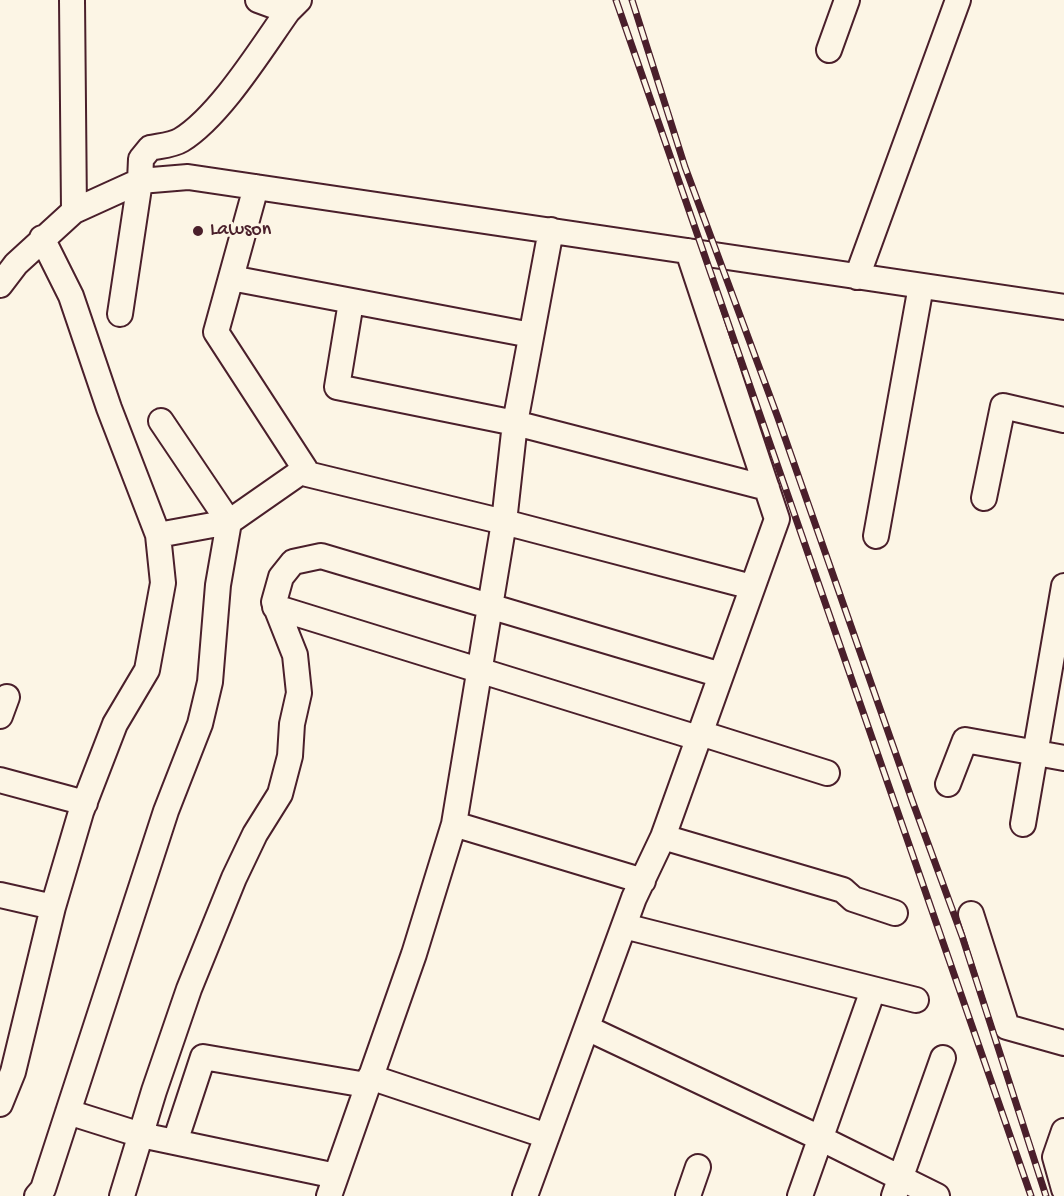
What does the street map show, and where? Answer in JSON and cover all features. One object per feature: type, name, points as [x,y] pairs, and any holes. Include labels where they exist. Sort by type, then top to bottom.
[{"type":"street","points":[[72,0],[74,211]]},
{"type":"street","points":[[120,314],[141,181],[141,159],[150,148],[179,142],[222,102],[294,6],[258,0]]},
{"type":"street","points":[[829,50],[846,0]]},
{"type":"street","points":[[857,277],[958,0]]},
{"type":"street","points":[[0,285],[16,264],[74,211],[141,181],[188,177],[1064,307]]},
{"type":"street","points":[[256,187],[216,332],[308,474],[504,522],[752,587]]},
{"type":"street","points":[[68,1112],[141,1135],[175,1142],[332,1186],[414,954],[454,824],[504,522],[515,423],[551,230]]},
{"type":"street","points":[[0,1104],[13,1072],[53,907],[85,803],[116,724],[147,670],[163,583],[158,535],[109,408],[71,296],[42,238]]},
{"type":"street","points":[[525,1196],[634,898],[663,837],[777,519],[688,251]]},
{"type":"street","points":[[231,278],[531,335]]},
{"type":"street","points":[[876,536],[921,286]]},
{"type":"street","points":[[351,302],[337,387],[515,423],[767,488]]},
{"type":"street","points":[[984,498],[1003,406],[1064,420]]},
{"type":"street","points":[[37,1196],[43,1189],[166,811],[200,724],[210,682],[218,585],[229,522],[161,421]]},
{"type":"street","points":[[158,535],[229,522],[305,469]]},
{"type":"street","points":[[122,1196],[189,989],[234,878],[255,834],[280,794],[290,756],[292,724],[299,693],[295,655],[274,602],[281,577],[293,562],[321,556],[721,675]]},
{"type":"street","points":[[1023,824],[1064,586]]},
{"type":"street","points":[[275,607],[827,773]]},
{"type":"street","points":[[948,784],[965,740],[1064,758]]},
{"type":"street","points":[[0,780],[85,803]]},
{"type":"street","points":[[454,824],[643,881]]},
{"type":"street","points":[[663,837],[843,890],[853,898],[895,913]]},
{"type":"street","points":[[0,895],[53,907]]},
{"type":"street","points":[[971,914],[1007,1028],[1064,1043]]},
{"type":"street","points":[[624,926],[916,1000]]},
{"type":"street","points":[[800,1196],[873,990]]},
{"type":"street","points":[[587,1029],[820,1138],[898,1187],[937,1196]]},
{"type":"street","points":[[175,1142],[204,1057],[368,1081],[547,1136]]},
{"type":"street","points":[[898,1187],[943,1058]]},
{"type":"street","points":[[1064,1131],[1055,1157],[1064,1189]]},
{"type":"street","points":[[688,1196],[698,1167]]},
{"type":"railway","points":[[616,0],[1031,1196]]},
{"type":"railway","points":[[632,0],[685,167],[778,418],[962,936],[1046,1196]]},
{"type":"place","name":"Lawson","points":[[198,231]]}]
